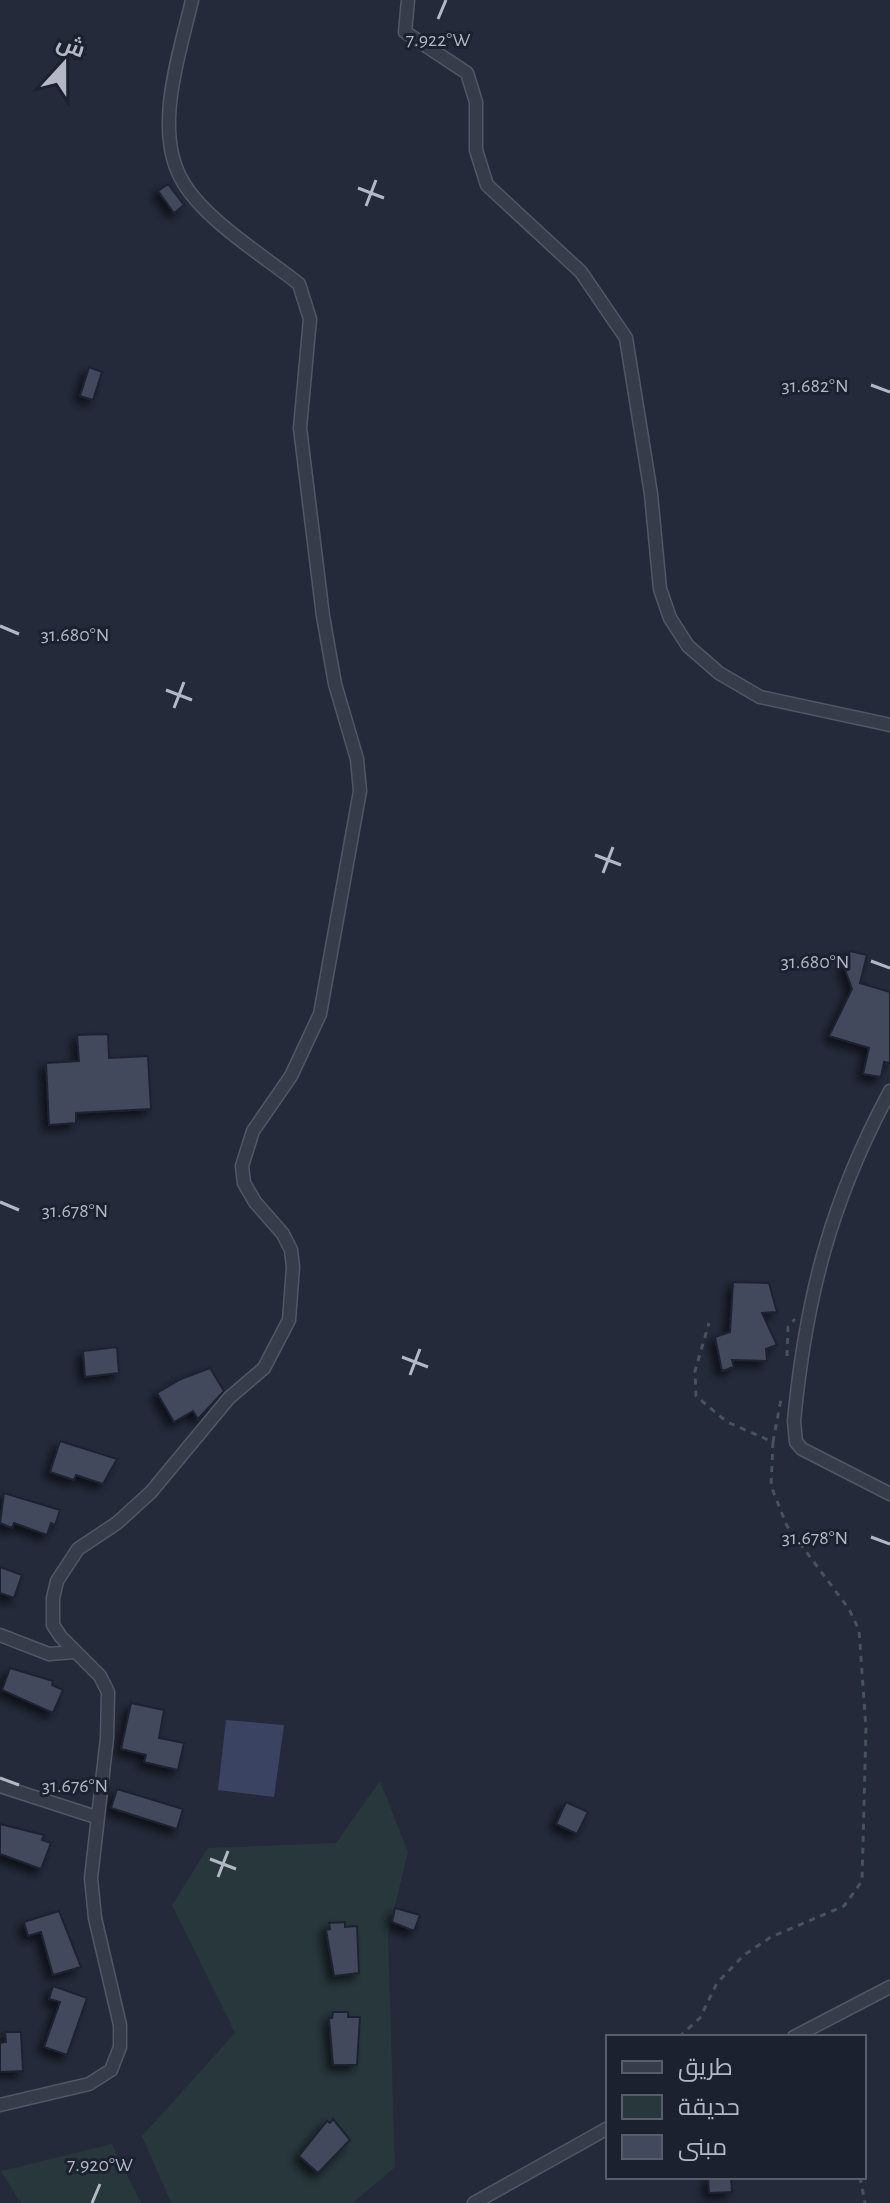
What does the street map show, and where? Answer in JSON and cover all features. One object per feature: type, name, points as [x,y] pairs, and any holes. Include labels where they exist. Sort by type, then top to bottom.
[{"type":"street","points":[[0,2105],[89,2084],[102,2078],[116,2060],[120,2025],[91,1888],[96,1817],[107,1738],[108,1692],[100,1676],[61,1637],[50,1612],[57,1581],[78,1549],[117,1523],[151,1492],[229,1398],[264,1368],[289,1320],[293,1267],[291,1250],[283,1234],[255,1202],[244,1183],[242,1166],[253,1131],[291,1076],[320,1014],[360,791],[357,759],[335,684],[323,616],[300,428],[310,338],[307,301],[299,284],[198,202],[174,163],[170,116],[192,0]]},
{"type":"street","points":[[408,0],[405,32],[457,63],[474,87],[476,150],[487,185],[581,272],[626,338],[651,494],[660,589],[670,618],[688,646],[719,673],[760,697],[890,725]]},
{"type":"street","points":[[890,1091],[846,1178],[818,1267],[797,1386],[794,1433],[802,1449],[890,1494]]},
{"type":"street","points":[[0,1635],[49,1654],[75,1652]]},
{"type":"street","points":[[0,1786],[96,1817]]},
{"type":"street","points":[[798,2035],[890,1987]]},
{"type":"street","points":[[474,2203],[606,2129]]},
{"type":"path","points":[[681,2035],[700,2018],[717,1983],[744,1955],[771,1937],[844,1906],[862,1881],[866,1729],[859,1630],[849,1609],[787,1526],[771,1486],[773,1442],[727,1422],[696,1396],[695,1371],[709,1323]]},
{"type":"path","points":[[860,2179],[865,2203]]},
{"type":"green space","points":[[380,1781],[408,1852],[388,1935],[395,2167],[353,2203],[171,2203],[142,2136],[235,2033],[172,1905],[208,1848],[336,1843]]},
{"type":"green space","points":[[112,2144],[141,2203],[21,2203],[1,2171]]},
{"type":"water","points":[[226,1720],[284,1725],[274,1797],[218,1790]]},
{"type":"building","points":[[168,184],[184,205],[174,213],[158,191]]},
{"type":"building","points":[[89,367],[102,372],[93,400],[80,396]]},
{"type":"building","points":[[850,951],[867,955],[860,983],[890,992],[890,1063],[884,1062],[881,1077],[863,1074],[869,1048],[829,1036],[852,989],[844,967]]},
{"type":"building","points":[[108,1034],[109,1058],[148,1056],[151,1109],[76,1113],[76,1123],[49,1125],[46,1063],[79,1061],[77,1035]]},
{"type":"building","points":[[733,1282],[769,1283],[777,1312],[762,1313],[777,1345],[766,1349],[767,1361],[732,1360],[734,1367],[722,1371],[715,1337],[730,1332]]},
{"type":"building","points":[[117,1347],[119,1373],[85,1377],[83,1351]]},
{"type":"building","points":[[210,1368],[224,1391],[198,1419],[193,1411],[174,1422],[157,1393],[181,1379]]},
{"type":"building","points":[[60,1441],[117,1459],[103,1484],[76,1475],[74,1480],[50,1472]]},
{"type":"building","points":[[4,1493],[60,1510],[55,1525],[51,1523],[47,1535],[14,1523],[12,1528],[0,1523]]},
{"type":"building","points":[[0,1567],[22,1575],[14,1598],[0,1593]]},
{"type":"building","points":[[10,1668],[53,1681],[52,1685],[63,1690],[53,1713],[2,1690]]},
{"type":"building","points":[[131,1703],[164,1710],[159,1738],[184,1743],[178,1770],[144,1762],[146,1755],[121,1749]]},
{"type":"building","points":[[117,1789],[183,1809],[177,1829],[111,1808]]},
{"type":"building","points":[[566,1802],[588,1812],[577,1834],[556,1824]]},
{"type":"building","points":[[0,1824],[44,1835],[42,1840],[51,1843],[41,1869],[0,1854]]},
{"type":"building","points":[[395,1908],[420,1915],[414,1931],[392,1922]]},
{"type":"building","points":[[59,1911],[81,1967],[53,1975],[41,1932],[28,1936],[24,1922]]},
{"type":"building","points":[[345,1922],[345,1927],[357,1926],[359,1973],[334,1976],[326,1930],[330,1929],[329,1923]]},
{"type":"building","points":[[53,1986],[87,1998],[67,2055],[44,2047],[60,2002],[49,1999]]},
{"type":"building","points":[[333,2012],[348,2012],[348,2017],[360,2017],[357,2065],[333,2065],[329,2018],[332,2018]]},
{"type":"building","points":[[5,2032],[21,2032],[23,2071],[0,2072],[0,2043],[6,2042]]},
{"type":"building","points":[[333,2119],[350,2140],[318,2173],[299,2156],[327,2121],[330,2123]]},
{"type":"building","points":[[708,2179],[731,2179],[732,2192],[709,2193]]}]
